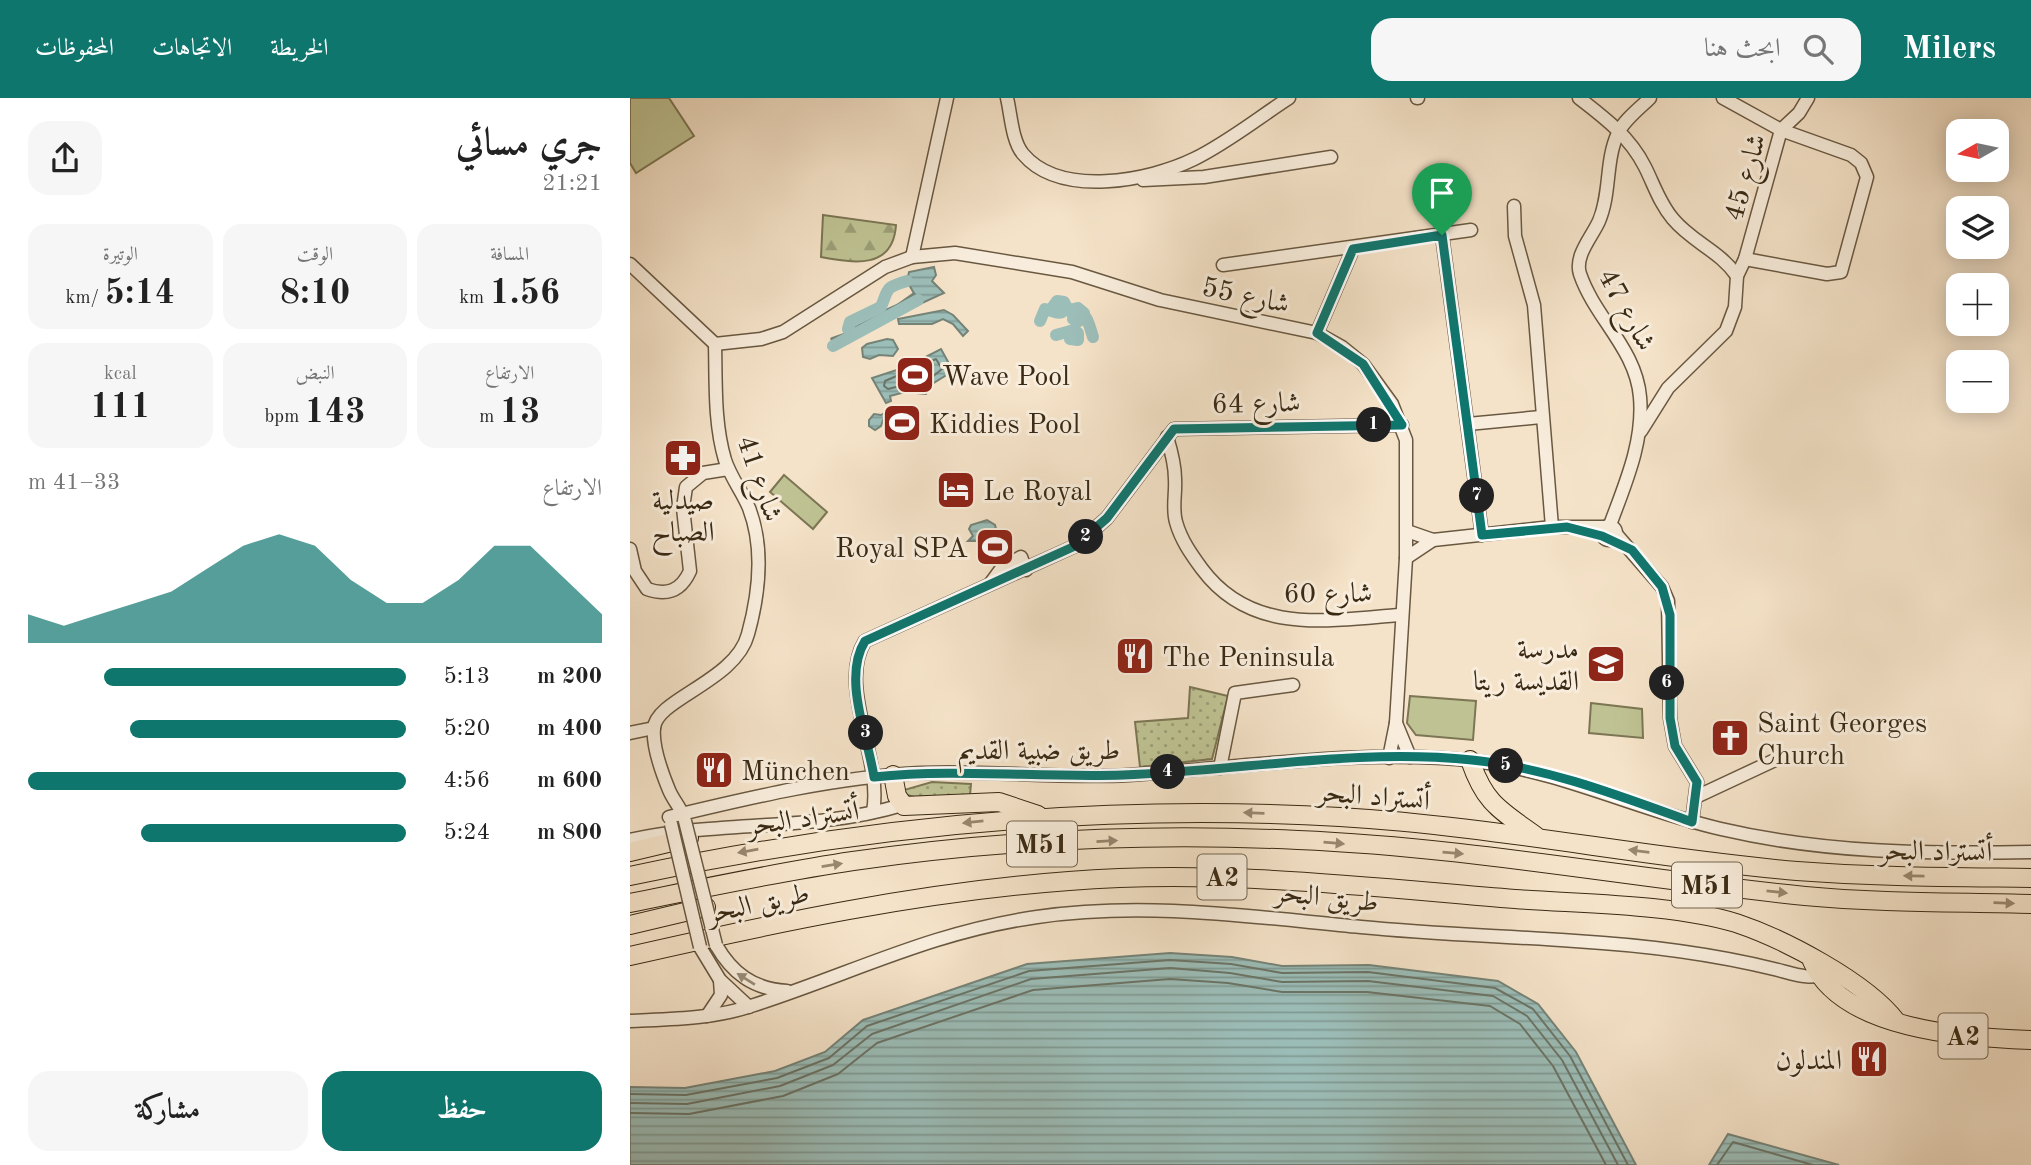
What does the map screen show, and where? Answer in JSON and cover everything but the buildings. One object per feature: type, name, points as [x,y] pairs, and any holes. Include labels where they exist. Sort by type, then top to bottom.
[{"type":"highway","points":[[1470,760],[1480,789],[1487,799],[1539,838]]},
{"type":"highway","points":[[893,775],[902,805],[999,802],[1041,817]]},
{"type":"highway","name":"أتستراد البحر","points":[[630,876],[797,844],[1041,817],[1138,813],[1294,815],[1379,820],[1797,871],[2031,878]]},
{"type":"highway","points":[[630,852],[679,826]]},
{"type":"highway","name":"أتستراد البحر","points":[[630,903],[771,874],[870,859],[1024,845],[1235,839],[1300,840],[1489,857],[1810,896],[2031,904]]},
{"type":"highway","name":"طريق البحر","points":[[630,956],[797,919],[911,898],[1072,880],[1221,877],[1389,888],[1700,916],[1747,928],[1810,958],[1825,973]]},
{"type":"highway","points":[[630,925],[699,908]]},
{"type":"highway","name":"A2","points":[[1825,973],[1896,1021],[1946,1034],[2031,1040]]},
{"type":"street","points":[[912,257],[947,98]]},
{"type":"street","points":[[1007,98],[1022,153],[1041,168],[1069,180],[1204,177],[1331,157]]},
{"type":"street","points":[[1128,180],[1192,160],[1289,98]]},
{"type":"street","points":[[1579,98],[1619,130],[1644,165],[1670,216],[1684,230],[1719,255],[1737,276]]},
{"type":"street","points":[[1619,130],[1650,98]]},
{"type":"street","points":[[1723,98],[1781,130],[1851,155],[1865,169],[1867,177],[1841,272],[1827,274],[1745,259]]},
{"type":"street","name":"شارع 45","points":[[1639,435],[1668,388],[1726,331],[1735,307],[1737,276],[1745,259],[1781,130],[1799,113],[1808,98]]},
{"type":"street","name":"شارع 47","points":[[1619,130],[1611,150],[1606,198],[1599,220],[1579,258],[1578,271],[1597,313],[1619,341],[1632,366],[1640,397],[1639,435]]},
{"type":"street","points":[[1514,206],[1515,236],[1534,305],[1552,527]]},
{"type":"street","points":[[1223,265],[1353,249],[1471,230]]},
{"type":"street","points":[[1442,235],[1482,535]]},
{"type":"street","points":[[1317,333],[1353,249]]},
{"type":"street","name":"شارع 55","points":[[715,344],[761,339],[783,332],[885,267],[912,257],[955,253],[1051,268],[1160,300],[1317,333],[1363,364],[1402,425],[1407,467],[1406,558],[1396,723],[1389,758]]},
{"type":"street","points":[[630,264],[715,344]]},
{"type":"street","name":"شارع 41","points":[[654,728],[660,715],[738,658],[748,634],[757,577],[758,544],[747,504],[728,469],[719,432],[715,344]]},
{"type":"street","points":[[1468,424],[1541,417]]},
{"type":"street","name":"شارع 64","points":[[1167,437],[1180,427],[1402,425]]},
{"type":"street","points":[[1609,532],[1639,435]]},
{"type":"street","points":[[873,812],[874,777],[858,691],[859,651],[865,641],[1059,555],[1089,536],[1125,496],[1167,437]]},
{"type":"street","name":"شارع 60","points":[[1167,437],[1176,480],[1174,513],[1183,542],[1211,581],[1236,600],[1269,616],[1287,620],[1401,615]]},
{"type":"street","points":[[630,549],[635,571],[647,589],[668,593],[678,589],[690,571],[683,508],[686,486],[703,473],[728,469]]},
{"type":"street","points":[[1407,531],[1433,540],[1567,527],[1609,532],[1632,550],[1662,587],[1668,601],[1670,718],[1675,746],[1697,782],[1698,796],[1692,822]]},
{"type":"street","points":[[1406,558],[1433,540]]},
{"type":"street","points":[[1220,768],[1235,693],[1293,685]]},
{"type":"street","name":"شارع 55","points":[[1396,723],[1410,757]]},
{"type":"street","points":[[630,733],[654,728],[657,755],[670,791],[699,908],[716,945],[732,968],[754,984],[790,991]]},
{"type":"street","name":"طريق ضبية القديم","points":[[679,826],[803,787],[893,775],[1087,776],[1410,757],[1470,760],[1571,781],[1692,822],[1751,836],[1864,852],[2031,852]]},
{"type":"street","points":[[1698,796],[1739,780],[1775,760]]},
{"type":"street","points":[[630,840],[672,831],[752,827],[873,812],[902,805]]},
{"type":"street","points":[[699,908],[700,947],[720,980],[749,1007]]},
{"type":"street","name":"طريق البحر","points":[[630,1021],[707,1016],[749,1007],[914,945],[999,923],[1041,916],[1149,910],[1641,946],[1723,957],[1800,975],[1825,973]]},
{"type":"street","points":[[707,1016],[721,995],[720,980]]},
{"type":"green space","points":[[630,98],[669,98],[694,136],[636,173],[630,163]]},
{"type":"green space","points":[[823,215],[896,225],[893,240],[888,250],[870,260],[846,261],[821,257]]},
{"type":"green space","points":[[784,475],[827,512],[813,529],[770,492]]},
{"type":"green space","points":[[1190,687],[1228,696],[1212,759],[1140,767],[1135,722],[1188,718]]},
{"type":"green space","points":[[1410,696],[1476,701],[1473,740],[1416,735],[1407,723]]},
{"type":"green space","points":[[1591,703],[1642,709],[1643,738],[1589,733]]},
{"type":"green space","points":[[932,782],[971,784],[970,795],[915,797],[907,795],[904,790]]},
{"type":"water","points":[[934,267],[936,275],[932,281],[944,293],[920,304],[907,281],[909,272]]},
{"type":"water","points":[[944,310],[953,315],[968,331],[963,336],[953,324],[943,319],[932,324],[899,324],[898,319]]},
{"type":"water","points":[[893,340],[898,349],[893,356],[879,355],[870,359],[863,357],[862,348],[867,344]]},
{"type":"water","name":"Wave Pool","points":[[941,349],[953,371],[929,386],[926,394],[905,392],[890,396],[891,401],[886,403],[872,378],[906,367]]},
{"type":"water","name":"Kiddies Pool","points":[[891,409],[901,420],[913,425],[911,430],[898,436],[891,434],[893,422],[883,420],[881,426],[875,430],[869,426],[869,420],[874,414],[881,415]]},
{"type":"water","points":[[987,520],[995,525],[998,537],[987,549],[983,541],[968,541],[973,536],[969,529],[971,525]]},
{"type":"water","points":[[1170,953],[1232,957],[1282,966],[1369,965],[1498,981],[1538,1004],[1576,1052],[1636,1165],[630,1165],[630,1087],[685,1088],[775,1071],[825,1052],[863,1020],[1027,964]]},
{"type":"water","points":[[1728,1134],[1839,1165],[1709,1165]]},
{"type":"waterway","points":[[848,329],[850,322],[881,307],[891,287],[907,281]]},
{"type":"waterway","points":[[832,339],[852,332],[864,321],[886,314],[914,294]]},
{"type":"waterway","points":[[856,328],[916,297]]},
{"type":"waterway","points":[[833,346],[918,300]]},
{"type":"waterway","points":[[1040,321],[1045,309],[1057,313],[1059,313],[1062,312],[1064,311],[1067,308],[1064,302],[1057,301],[1052,308],[1053,310],[1056,312],[1059,313],[1062,312],[1064,311],[1065,310],[1064,303],[1057,302],[1053,308],[1057,312],[1063,311],[1065,311],[1078,308],[1084,313],[1084,317],[1077,322],[1073,319],[1075,311],[1083,314],[1085,317],[1087,320],[1093,337]]},
{"type":"waterway","points":[[1056,335],[1074,330],[1078,333],[1078,340],[1070,339]]},
{"type":"place","name":"Wave Pool","points":[[915,375]]},
{"type":"place","name":"Kiddies Pool","points":[[902,423]]},
{"type":"place","name":"صيدلية الصباح","points":[[683,458]]},
{"type":"place","name":"Le Royal","points":[[956,490]]},
{"type":"place","name":"Royal SPA","points":[[995,547]]},
{"type":"place","name":"The Peninsula","points":[[1135,656]]},
{"type":"place","name":"مدرسة القديسة ريتا","points":[[1606,664]]},
{"type":"place","name":"Saint Georges Church","points":[[1730,738]]},
{"type":"place","name":"München","points":[[714,770]]},
{"type":"place","name":"المندلون","points":[[1869,1059]]},
{"type":"route","points":[[1442,235],[1482,535],[1567,527],[1602,536],[1632,550],[1662,587],[1670,615],[1667,687],[1675,746],[1697,782],[1698,796],[1692,822],[1571,781],[1470,760],[1384,758],[1061,777],[924,773],[874,777],[856,672],[859,651],[865,641],[1075,546],[1107,518],[1174,429],[1402,425],[1392,404],[1363,364],[1342,347],[1317,333],[1353,249],[1442,235]]}]
